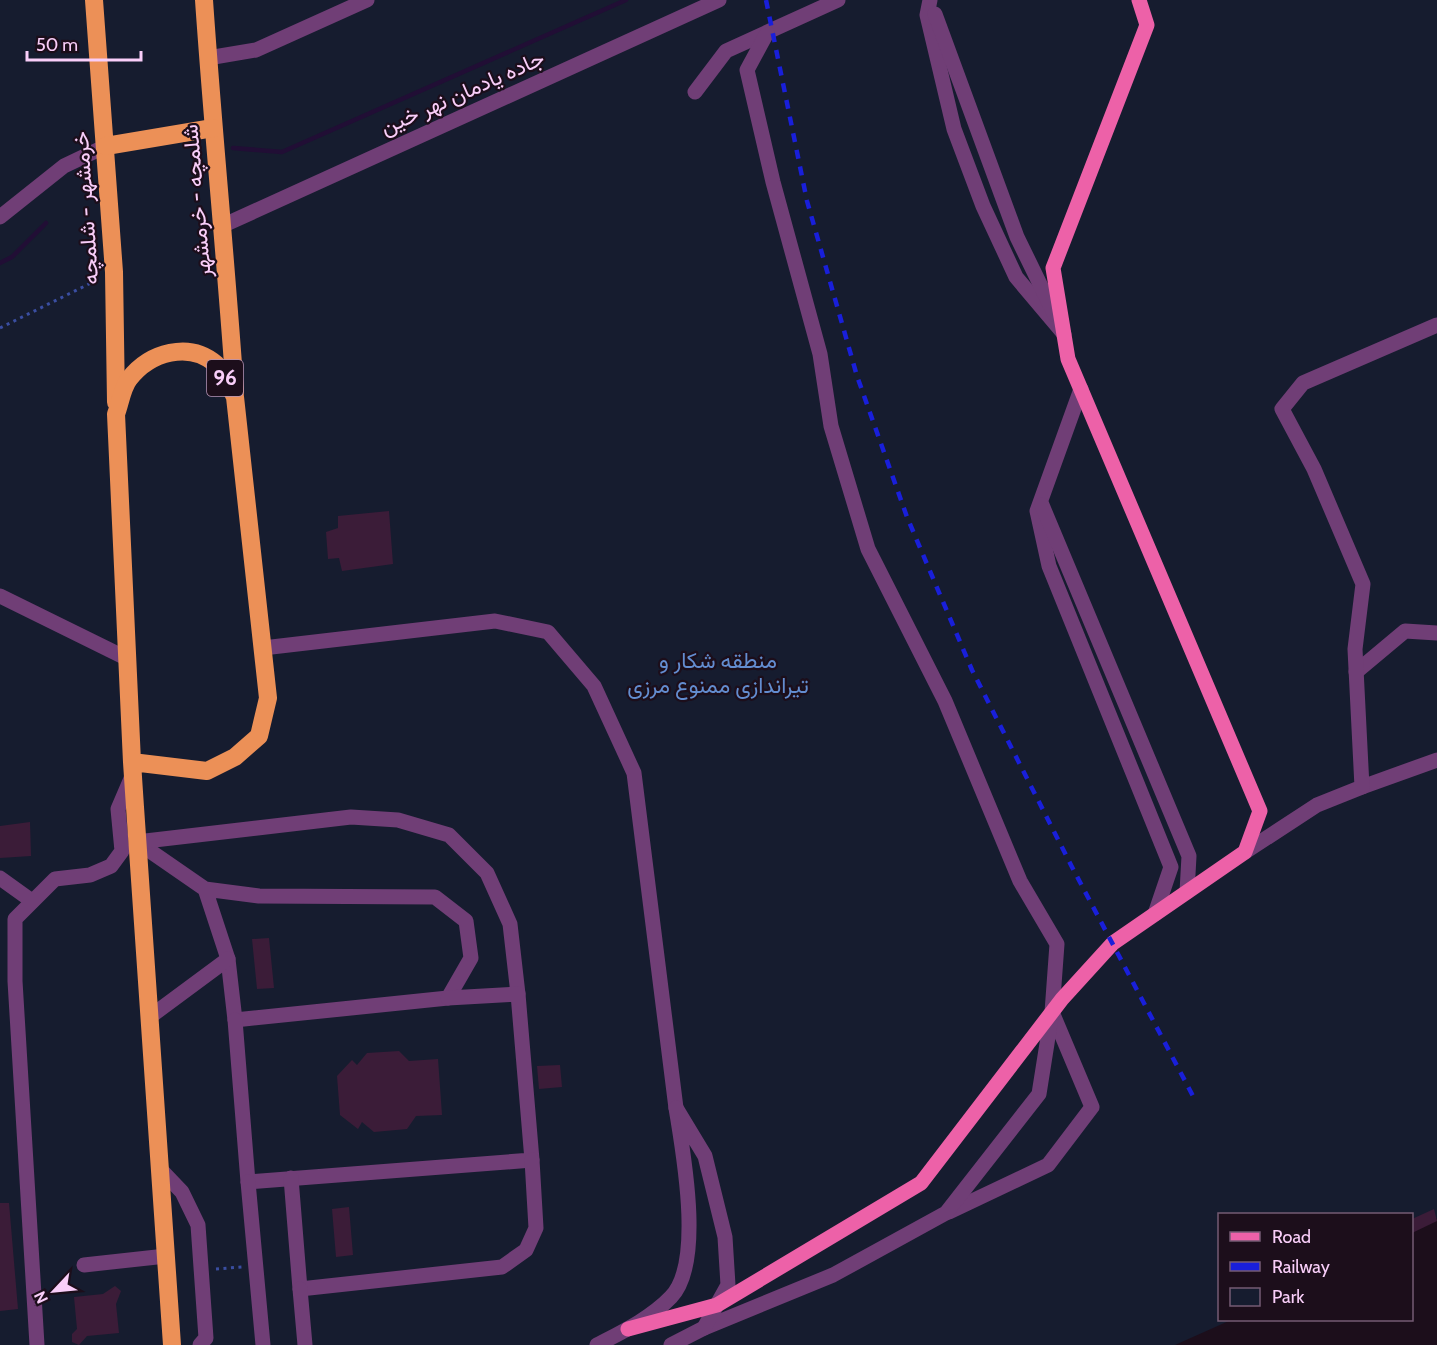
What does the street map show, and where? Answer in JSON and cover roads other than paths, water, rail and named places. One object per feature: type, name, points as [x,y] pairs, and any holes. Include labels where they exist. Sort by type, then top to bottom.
[{"type":"highway","name":"خرمشهر - شلمچه","points":[[94,0],[114,272],[116,414]]},
{"type":"highway","name":"شلمچه - خرمشهر","points":[[204,0],[213,128],[224,225],[235,397]]},
{"type":"highway","points":[[106,146],[213,128]]},
{"type":"highway","name":"96","points":[[194,351],[217,365],[235,397],[268,698],[259,736],[235,757],[207,771],[133,768],[116,414],[128,380],[166,352],[194,351]]},
{"type":"highway","points":[[133,768],[172,1345]]},
{"type":"main road","points":[[628,1329],[717,1305],[921,1183],[1052,1012],[1113,944],[1245,852],[1260,811],[1068,359],[1053,268],[1147,25],[1139,0]]},
{"type":"street","points":[[208,58],[256,50],[367,0]]},
{"type":"street","name":"جاده یادمان نهر خین","points":[[224,225],[719,0]]},
{"type":"street","points":[[695,92],[726,51],[838,0]]},
{"type":"street","points":[[930,0],[927,15],[954,129],[982,206],[1016,277],[1064,334]]},
{"type":"street","points":[[930,0],[1017,237],[1064,334]]},
{"type":"street","points":[[767,33],[747,70],[773,182],[820,354],[831,426],[868,549],[945,700],[1020,881],[1057,944],[1052,1012],[1039,1094],[946,1214]]},
{"type":"street","points":[[0,217],[64,166],[106,146]]},
{"type":"street","points":[[1362,787],[1355,649],[1363,584],[1314,469],[1282,409],[1303,383],[1437,325]]},
{"type":"street","points":[[1081,389],[1037,511],[1049,566],[1171,867],[1155,914]]},
{"type":"street","points":[[1041,500],[1189,856],[1187,892]]},
{"type":"street","points":[[0,596],[128,659]]},
{"type":"street","points":[[263,648],[495,621],[548,632],[594,686],[634,773],[685,1166],[689,1225],[688,1260],[672,1296],[628,1329],[597,1345]]},
{"type":"street","points":[[1356,672],[1405,631],[1437,633]]},
{"type":"street","points":[[1245,852],[1317,805],[1437,760]]},
{"type":"street","points":[[38,1345],[15,981],[15,919],[55,879],[90,875],[111,866],[122,851],[118,809],[133,768]]},
{"type":"street","points":[[137,842],[351,817],[398,820],[449,835],[487,873],[510,924],[518,994],[536,1228],[526,1250],[502,1267],[300,1289]]},
{"type":"street","points":[[137,842],[205,889],[259,896],[435,897],[466,921],[471,958],[448,998]]},
{"type":"street","points":[[0,878],[32,901]]},
{"type":"street","points":[[205,889],[228,959],[263,1345]]},
{"type":"street","points":[[151,1016],[228,959]]},
{"type":"street","points":[[235,1020],[448,998],[518,994]]},
{"type":"street","points":[[671,1345],[704,1328],[833,1275],[946,1214],[1048,1165],[1092,1107],[1052,1012]]},
{"type":"street","points":[[676,1107],[705,1156],[725,1237],[728,1285],[704,1328]]},
{"type":"street","points":[[248,1182],[532,1160]]},
{"type":"street","points":[[161,1170],[182,1192],[198,1225],[206,1338],[200,1345]]},
{"type":"street","points":[[291,1178],[305,1345]]},
{"type":"street","points":[[84,1265],[166,1256]]},
{"type":"waterway","points":[[233,148],[282,152],[626,0]]},
{"type":"waterway","points":[[0,263],[12,257],[46,223]]},
{"type":"railway","points":[[766,0],[807,201],[857,376],[907,517],[972,670],[1072,867],[1193,1096]]},
{"type":"park label","name":"منطقه شکار و تیراندازی ممنوع مرزی","points":[[718,672]]}]
